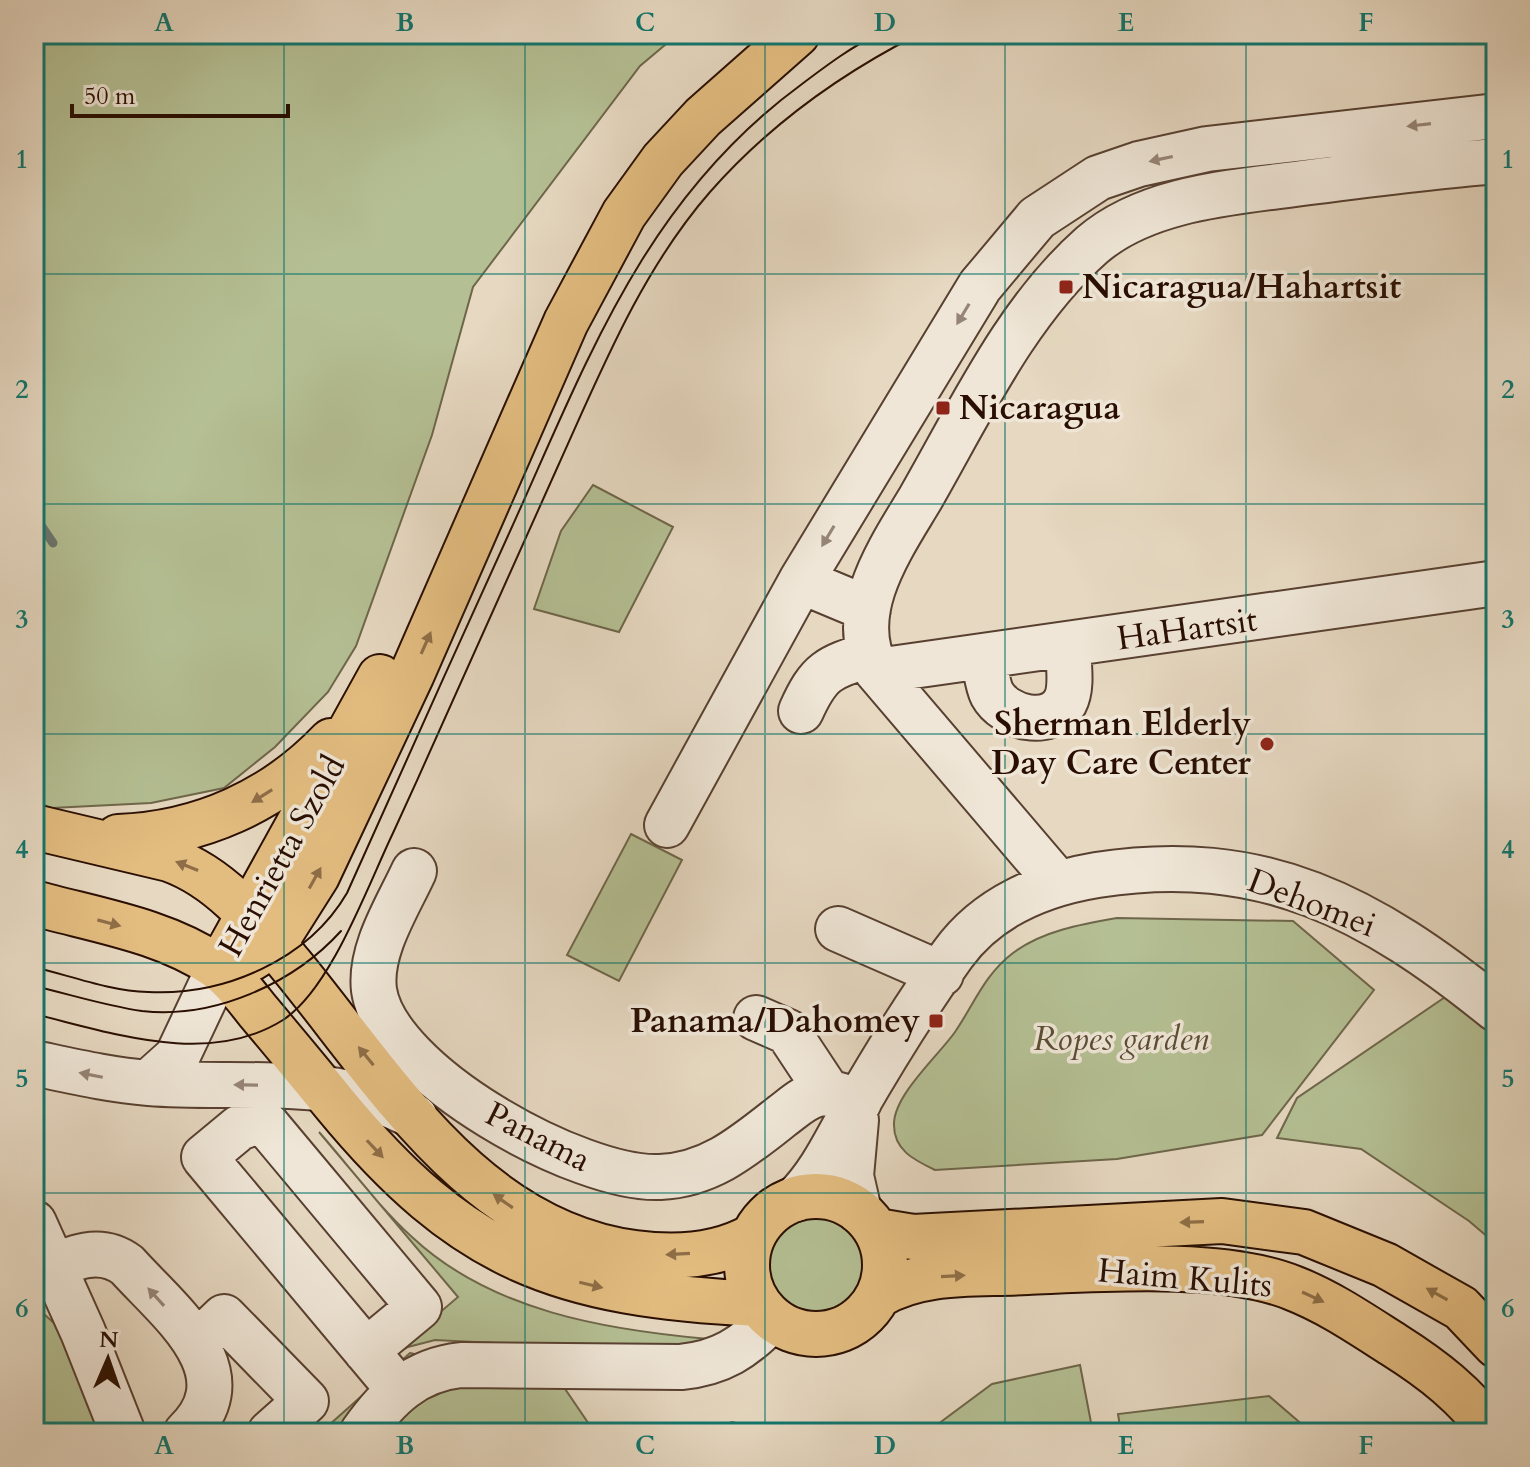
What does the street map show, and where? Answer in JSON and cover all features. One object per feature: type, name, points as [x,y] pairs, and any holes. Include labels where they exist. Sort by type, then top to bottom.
[{"type":"main road","name":"Henrietta Szold","points":[[219,968],[252,958],[261,929],[377,683],[529,337],[587,223],[612,183],[655,128],[718,64],[756,34]]},
{"type":"main road","name":"Henrietta Szold","points":[[261,929],[317,876],[412,674],[594,265],[624,214],[663,160],[703,117],[797,34]]},
{"type":"main road","points":[[54,832],[106,838],[171,832],[215,819],[251,803],[296,773],[322,750],[377,683]]},
{"type":"main road","name":"Panama","points":[[54,832],[191,866],[216,883],[261,929],[454,1162],[489,1192],[525,1216],[572,1238],[620,1251],[679,1255],[723,1248],[753,1236]]},
{"type":"main road","points":[[34,903],[166,939],[219,968],[414,1188],[471,1234],[504,1253],[559,1276],[624,1292],[765,1312],[802,1333],[836,1332],[863,1316],[879,1295],[885,1267],[868,1221],[830,1197],[796,1199],[769,1214],[753,1236],[747,1274],[765,1312]]},
{"type":"main road","name":"Haim Kulits","points":[[868,1221],[913,1237],[1222,1221],[1304,1232],[1385,1265],[1461,1308],[1496,1345]]},
{"type":"main road","name":"Haim Kulits","points":[[879,1295],[918,1278],[1099,1269],[1156,1268],[1231,1275],[1290,1286],[1366,1327],[1437,1373],[1479,1414],[1493,1433]]},
{"type":"street","points":[[667,825],[801,581],[980,286],[1037,218],[1098,178],[1139,164],[1207,149],[1496,116]]},
{"type":"street","points":[[796,1199],[825,1162],[844,1098],[941,974],[953,954],[988,918],[1057,882],[872,663],[864,633],[868,609],[889,551],[1018,331],[1058,280],[1094,244],[1123,225],[1163,209],[1226,194],[1416,168],[1496,161]]},
{"type":"street","points":[[801,581],[868,609]]},
{"type":"street","name":"HaHartsit","points":[[801,711],[813,684],[829,667],[983,657],[1496,583]]},
{"type":"street","points":[[983,657],[993,695],[1012,711],[1030,719],[1048,717],[1064,704],[1068,694],[1068,646]]},
{"type":"street","name":"Dehomei","points":[[1057,882],[1149,869],[1192,868],[1251,875],[1352,911],[1427,953],[1496,1009]]},
{"type":"street","name":"Panama","points":[[414,871],[376,960],[374,985],[381,1013],[393,1032],[443,1080],[531,1139],[569,1158],[608,1171],[643,1177],[675,1176],[717,1163],[817,1094],[844,1098]]},
{"type":"street","points":[[838,929],[941,974]]},
{"type":"street","points":[[148,1083],[177,1057],[219,968]]},
{"type":"street","points":[[756,1018],[788,1032],[844,1098],[851,1170],[868,1221]]},
{"type":"street","points":[[34,1063],[93,1076],[148,1083],[324,1090],[380,1102],[415,1117]]},
{"type":"street","points":[[366,1351],[419,1307],[266,1124],[258,1121],[239,1128],[204,1157],[366,1351],[399,1390]]},
{"type":"street","points":[[34,1223],[44,1271],[123,1433]]},
{"type":"street","points":[[44,1271],[85,1255],[114,1256],[127,1265],[197,1343],[208,1367],[209,1391],[200,1417],[186,1433]]},
{"type":"street","points":[[362,1433],[399,1390],[426,1373],[461,1365],[681,1367],[710,1364],[731,1355],[765,1312]]},
{"type":"street","points":[[197,1343],[224,1317],[306,1401],[270,1433]]},
{"type":"green space","points":[[34,34],[678,34],[640,66],[473,287],[432,435],[356,646],[328,692],[275,747],[224,788],[151,803],[52,808],[34,802]]},
{"type":"green space","points":[[593,485],[673,527],[619,632],[534,609],[561,531]]},
{"type":"green space","points":[[631,834],[682,860],[619,981],[567,955]]},
{"type":"green space","name":"Ropes garden","points":[[1117,918],[1293,921],[1374,990],[1262,1135],[1117,1159],[935,1170],[906,1153],[897,1140],[894,1123],[902,1100],[955,1032],[1003,961],[1024,945],[1049,934]]},
{"type":"green space","points":[[1454,991],[1496,1034],[1496,1244],[1469,1221],[1361,1149],[1277,1138],[1297,1098]]},
{"type":"green space","points":[[376,1199],[399,1225],[443,1262],[477,1283],[514,1299],[552,1312],[630,1330],[709,1339],[681,1352],[435,1340],[408,1347],[382,1362],[458,1297]]},
{"type":"green space","points":[[816,1210],[837,1214],[855,1226],[867,1244],[871,1265],[867,1286],[855,1304],[837,1316],[816,1320],[795,1316],[777,1304],[765,1286],[761,1265],[765,1244],[777,1226],[795,1214]]},
{"type":"green space","points":[[34,1305],[54,1323],[109,1433],[34,1433]]},
{"type":"green space","points":[[410,1353],[563,1386],[595,1433],[320,1433]]},
{"type":"green space","points":[[1080,1365],[1093,1433],[926,1433],[992,1384]]},
{"type":"green space","points":[[1269,1396],[1312,1433],[1121,1433],[1118,1414]]},
{"type":"green space","points":[[732,1422],[776,1433],[697,1433]]},
{"type":"waterway","points":[[34,515],[53,543]]},
{"type":"tram line","points":[[34,967],[134,991],[177,992],[206,988],[234,980],[287,955],[330,917],[347,893],[567,404],[626,286],[661,231],[701,178],[748,129],[820,70],[878,34]]},
{"type":"tram line","points":[[34,1014],[128,1037],[192,1044],[224,1042],[254,1034],[283,1020],[300,1005],[317,985],[347,934],[607,358],[663,255],[710,192],[781,123],[861,66],[919,34]]},
{"type":"tram line","points":[[34,986],[142,1011],[197,1009],[224,1003],[276,982],[322,950],[341,931]]},
{"type":"place","name":"Nicaragua/Hahartsit","points":[[1066,287]]},
{"type":"place","name":"Nicaragua","points":[[943,408]]},
{"type":"place","name":"Sherman Elderly Day Care Center","points":[[1267,744]]},
{"type":"place","name":"Panama/Dahomey","points":[[936,1021]]}]
